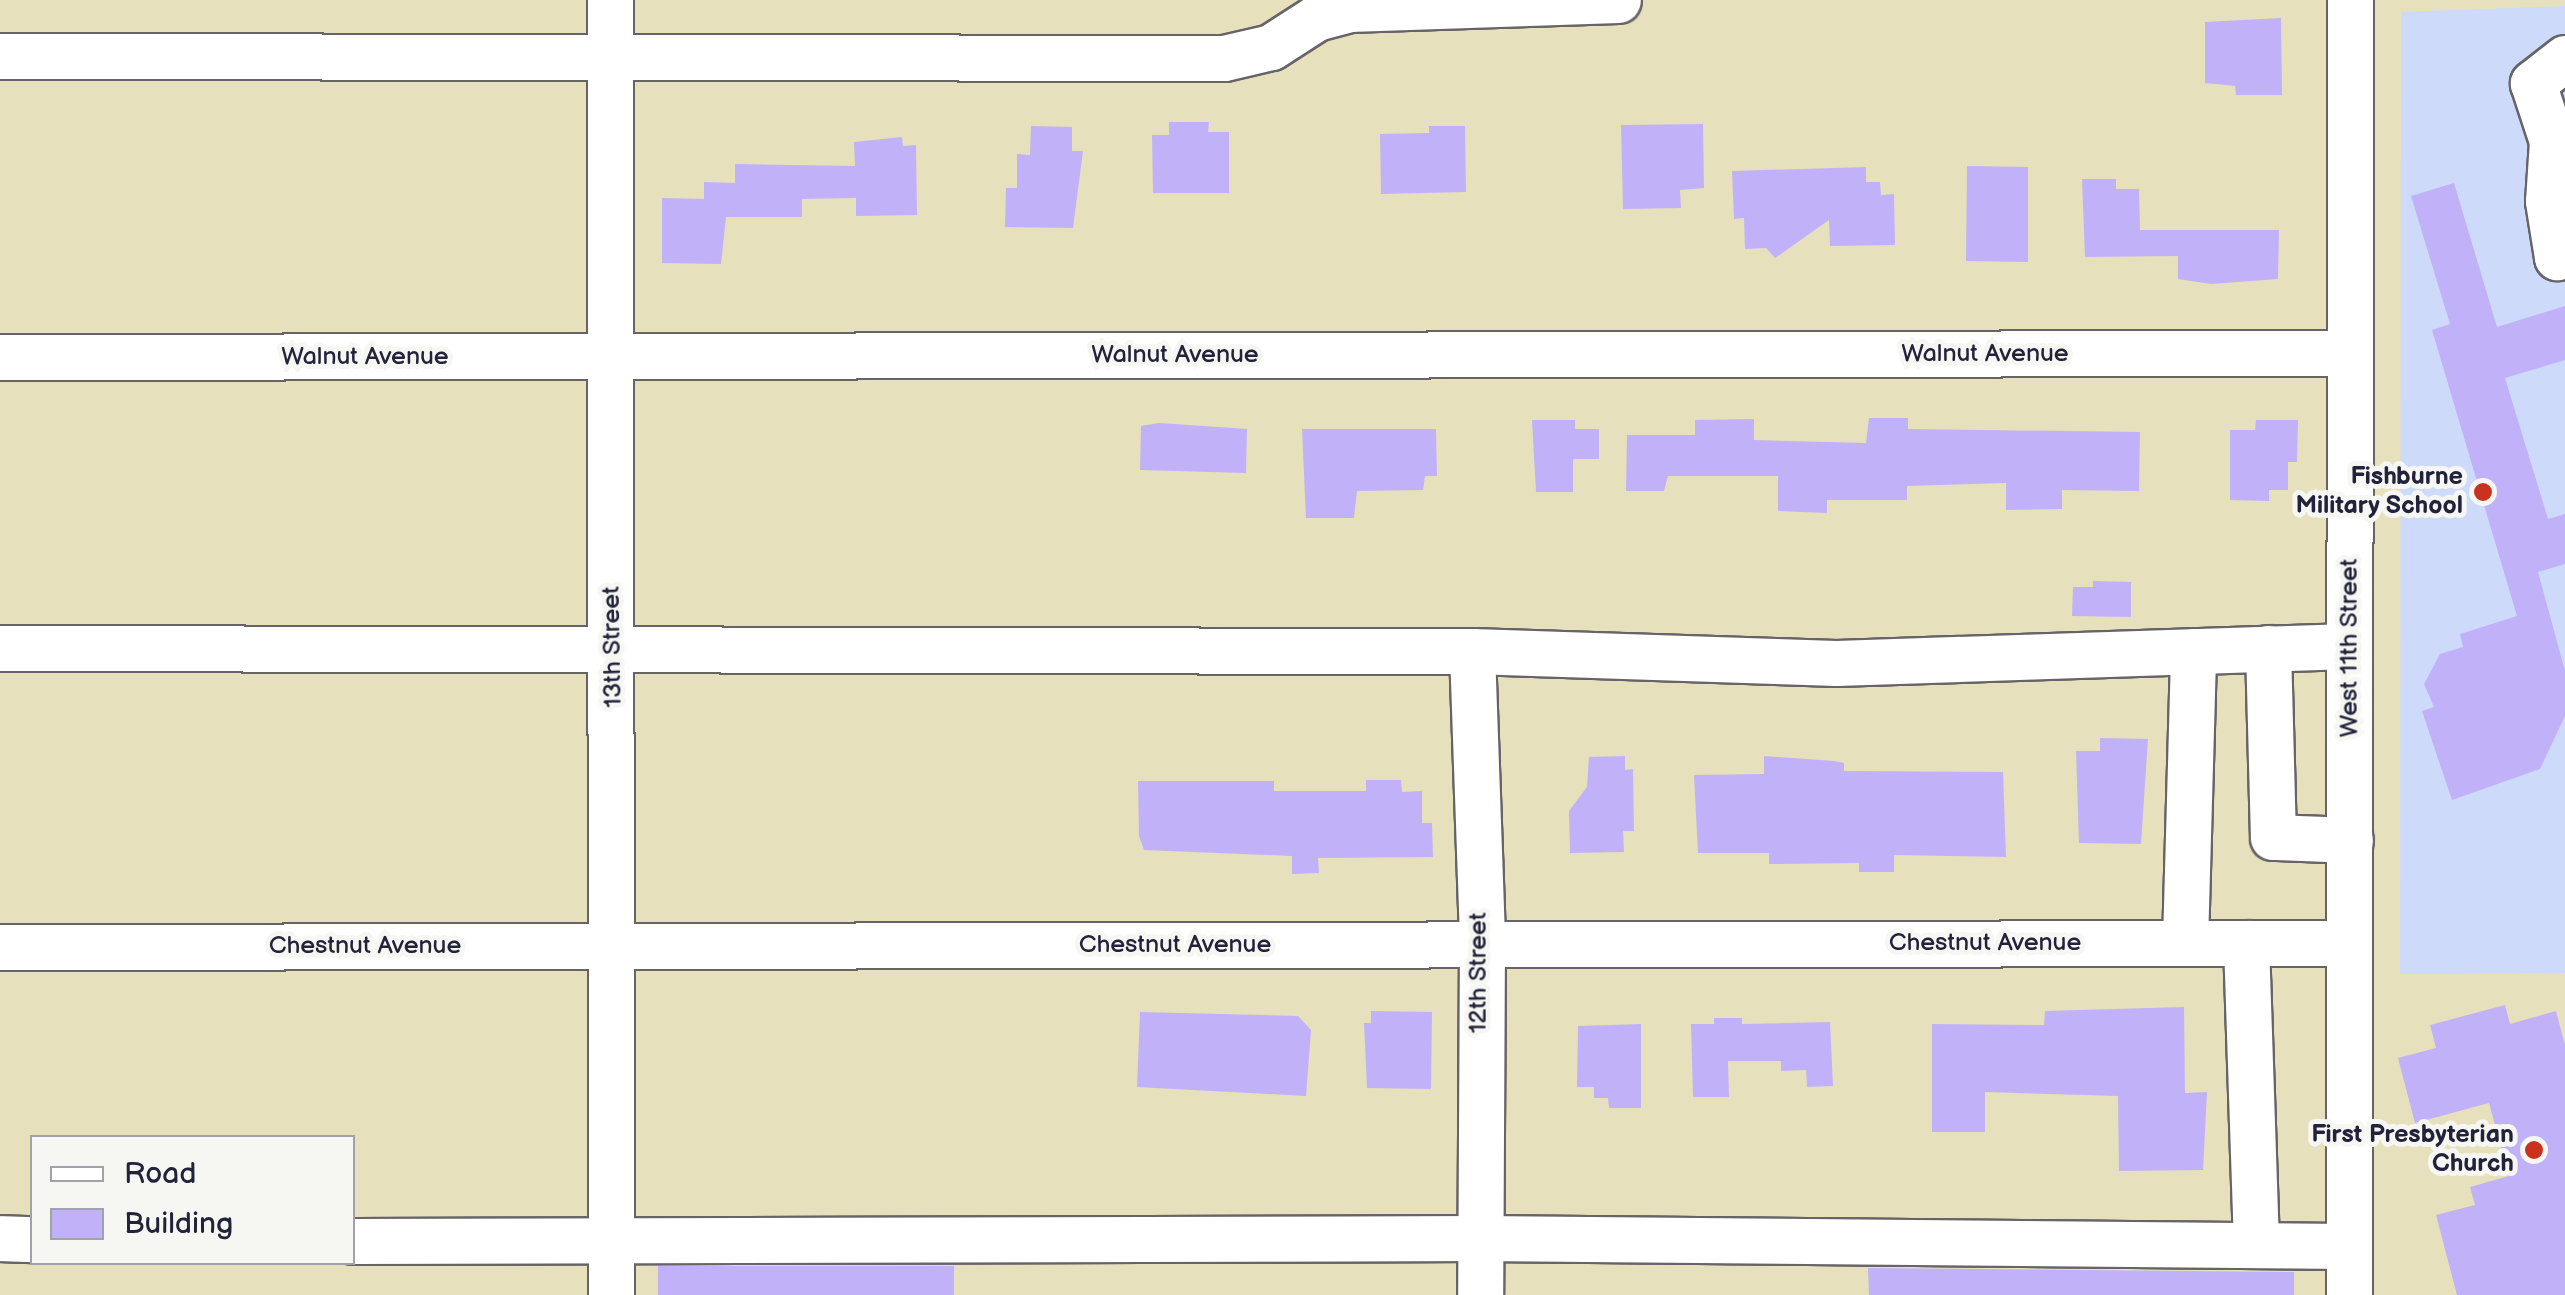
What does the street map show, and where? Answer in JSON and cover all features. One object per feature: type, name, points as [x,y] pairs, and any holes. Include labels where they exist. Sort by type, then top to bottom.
[{"type":"street","name":"13th Street","points":[[610,0],[611,1295]]},
{"type":"street","points":[[0,56],[1224,58],[1271,47],[1316,18],[1349,5],[1618,0]]},
{"type":"street","name":"West 11th Street","points":[[2349,1295],[2350,0]]},
{"type":"street","points":[[2565,58],[2533,83],[2552,141],[2548,201],[2557,257],[2565,254]]},
{"type":"street","name":"Walnut Avenue","points":[[0,358],[2350,353]]},
{"type":"street","points":[[0,648],[613,645],[1472,651],[1836,662],[2350,646]]},
{"type":"street","points":[[2268,648],[2273,837],[2350,840]]},
{"type":"street","name":"12th Street","points":[[1472,651],[1482,944],[1480,1295]]},
{"type":"street","points":[[2185,943],[2192,651]]},
{"type":"street","name":"Chestnut Avenue","points":[[0,946],[2350,942]]},
{"type":"street","points":[[2246,943],[2256,1245]]},
{"type":"street","points":[[0,1238],[30,1238]]},
{"type":"street","points":[[355,1241],[1479,1238],[2349,1246]]},
{"type":"shaded area","name":"Fishburne Military School","points":[[2565,6],[2565,973],[2400,974],[2401,12]]},
{"type":"building","points":[[2281,18],[2282,95],[2236,95],[2235,86],[2205,83],[2205,22]]},
{"type":"building","points":[[1169,122],[1209,122],[1208,132],[1229,132],[1229,193],[1153,193],[1152,135],[1169,135]]},
{"type":"building","points":[[1703,124],[1704,188],[1680,190],[1681,208],[1623,209],[1621,125]]},
{"type":"building","points":[[1031,126],[1072,127],[1072,151],[1083,151],[1073,228],[1005,227],[1006,188],[1017,188],[1017,154],[1030,155]]},
{"type":"building","points":[[1429,126],[1465,126],[1466,192],[1381,194],[1380,134],[1429,133]]},
{"type":"building","points":[[902,137],[903,146],[916,145],[917,215],[856,216],[856,198],[802,199],[802,217],[726,217],[721,264],[662,263],[662,198],[704,199],[704,182],[735,183],[735,164],[855,166],[854,142]]},
{"type":"building","points":[[1967,166],[2028,167],[2028,262],[1966,261]]},
{"type":"building","points":[[1866,167],[1866,182],[1880,182],[1881,195],[1894,194],[1895,245],[1830,246],[1829,220],[1775,258],[1766,248],[1745,249],[1744,218],[1734,219],[1732,171]]},
{"type":"building","points":[[2082,179],[2116,179],[2116,189],[2139,189],[2140,230],[2279,230],[2278,279],[2211,284],[2178,279],[2178,256],[2085,257]]},
{"type":"building","points":[[2454,183],[2497,327],[2565,306],[2565,360],[2505,378],[2548,519],[2565,514],[2565,564],[2538,572],[2565,671],[2565,716],[2540,769],[2452,800],[2422,711],[2434,707],[2424,684],[2440,654],[2463,647],[2460,634],[2517,616],[2432,330],[2450,324],[2411,196]]},
{"type":"building","points":[[1869,418],[1908,418],[1908,429],[2140,432],[2139,491],[2062,490],[2062,509],[2006,510],[2006,483],[1907,486],[1907,500],[1827,500],[1827,513],[1778,511],[1778,476],[1668,476],[1664,491],[1626,491],[1627,435],[1695,435],[1695,420],[1754,419],[1754,440],[1866,443]]},
{"type":"building","points":[[1532,420],[1575,420],[1575,429],[1599,429],[1599,459],[1573,459],[1573,492],[1536,492]]},
{"type":"building","points":[[2256,420],[2298,420],[2297,462],[2288,462],[2288,490],[2269,490],[2269,501],[2230,500],[2230,430],[2255,430]]},
{"type":"building","points":[[1159,423],[1247,429],[1246,473],[1140,470],[1141,426]]},
{"type":"building","points":[[1302,429],[1436,429],[1437,476],[1425,476],[1423,490],[1357,491],[1354,518],[1306,518]]},
{"type":"building","points":[[2093,581],[2131,582],[2131,617],[2072,616],[2073,587],[2093,587]]},
{"type":"building","points":[[2100,738],[2148,739],[2141,844],[2079,843],[2076,751],[2100,751]]},
{"type":"building","points":[[1625,756],[1625,770],[1633,769],[1634,831],[1623,831],[1624,852],[1570,853],[1569,811],[1587,787],[1589,757]]},
{"type":"building","points":[[1764,756],[1834,761],[1844,763],[1844,771],[2003,772],[2006,857],[1894,855],[1894,872],[1859,872],[1859,863],[1769,864],[1769,853],[1698,853],[1694,775],[1764,774]]},
{"type":"building","points":[[1366,780],[1401,780],[1402,792],[1422,791],[1422,823],[1432,823],[1433,857],[1318,858],[1319,873],[1292,874],[1292,856],[1144,850],[1139,836],[1138,781],[1274,781],[1274,791],[1366,791]]},
{"type":"building","name":"First Presbyterian Church","points":[[2505,1005],[2510,1024],[2556,1011],[2565,1045],[2565,1295],[2457,1295],[2436,1215],[2475,1205],[2470,1187],[2509,1176],[2489,1103],[2415,1123],[2398,1058],[2436,1048],[2430,1025]]},
{"type":"building","points":[[2184,1007],[2185,1093],[2207,1092],[2203,1170],[2119,1171],[2118,1096],[1985,1092],[1985,1132],[1932,1132],[1932,1024],[2044,1025],[2045,1011]]},
{"type":"building","points":[[1371,1011],[1432,1012],[1431,1089],[1367,1088],[1364,1023],[1371,1023]]},
{"type":"building","points":[[1140,1012],[1298,1016],[1311,1030],[1306,1096],[1137,1087]]},
{"type":"building","points":[[1714,1018],[1742,1018],[1742,1024],[1830,1022],[1833,1086],[1807,1087],[1806,1070],[1781,1071],[1781,1061],[1728,1061],[1729,1097],[1693,1097],[1691,1024],[1714,1024]]},
{"type":"building","points":[[1641,1024],[1641,1108],[1609,1108],[1608,1098],[1594,1098],[1594,1087],[1577,1087],[1578,1026]]},
{"type":"building","points":[[658,1266],[954,1266],[954,1295],[658,1295]]},
{"type":"building","points":[[1868,1268],[2294,1272],[2294,1295],[1869,1295]]},
{"type":"place","name":"Fishburne Military School","points":[[2483,492]]},
{"type":"place","name":"First Presbyterian Church","points":[[2534,1150]]}]
